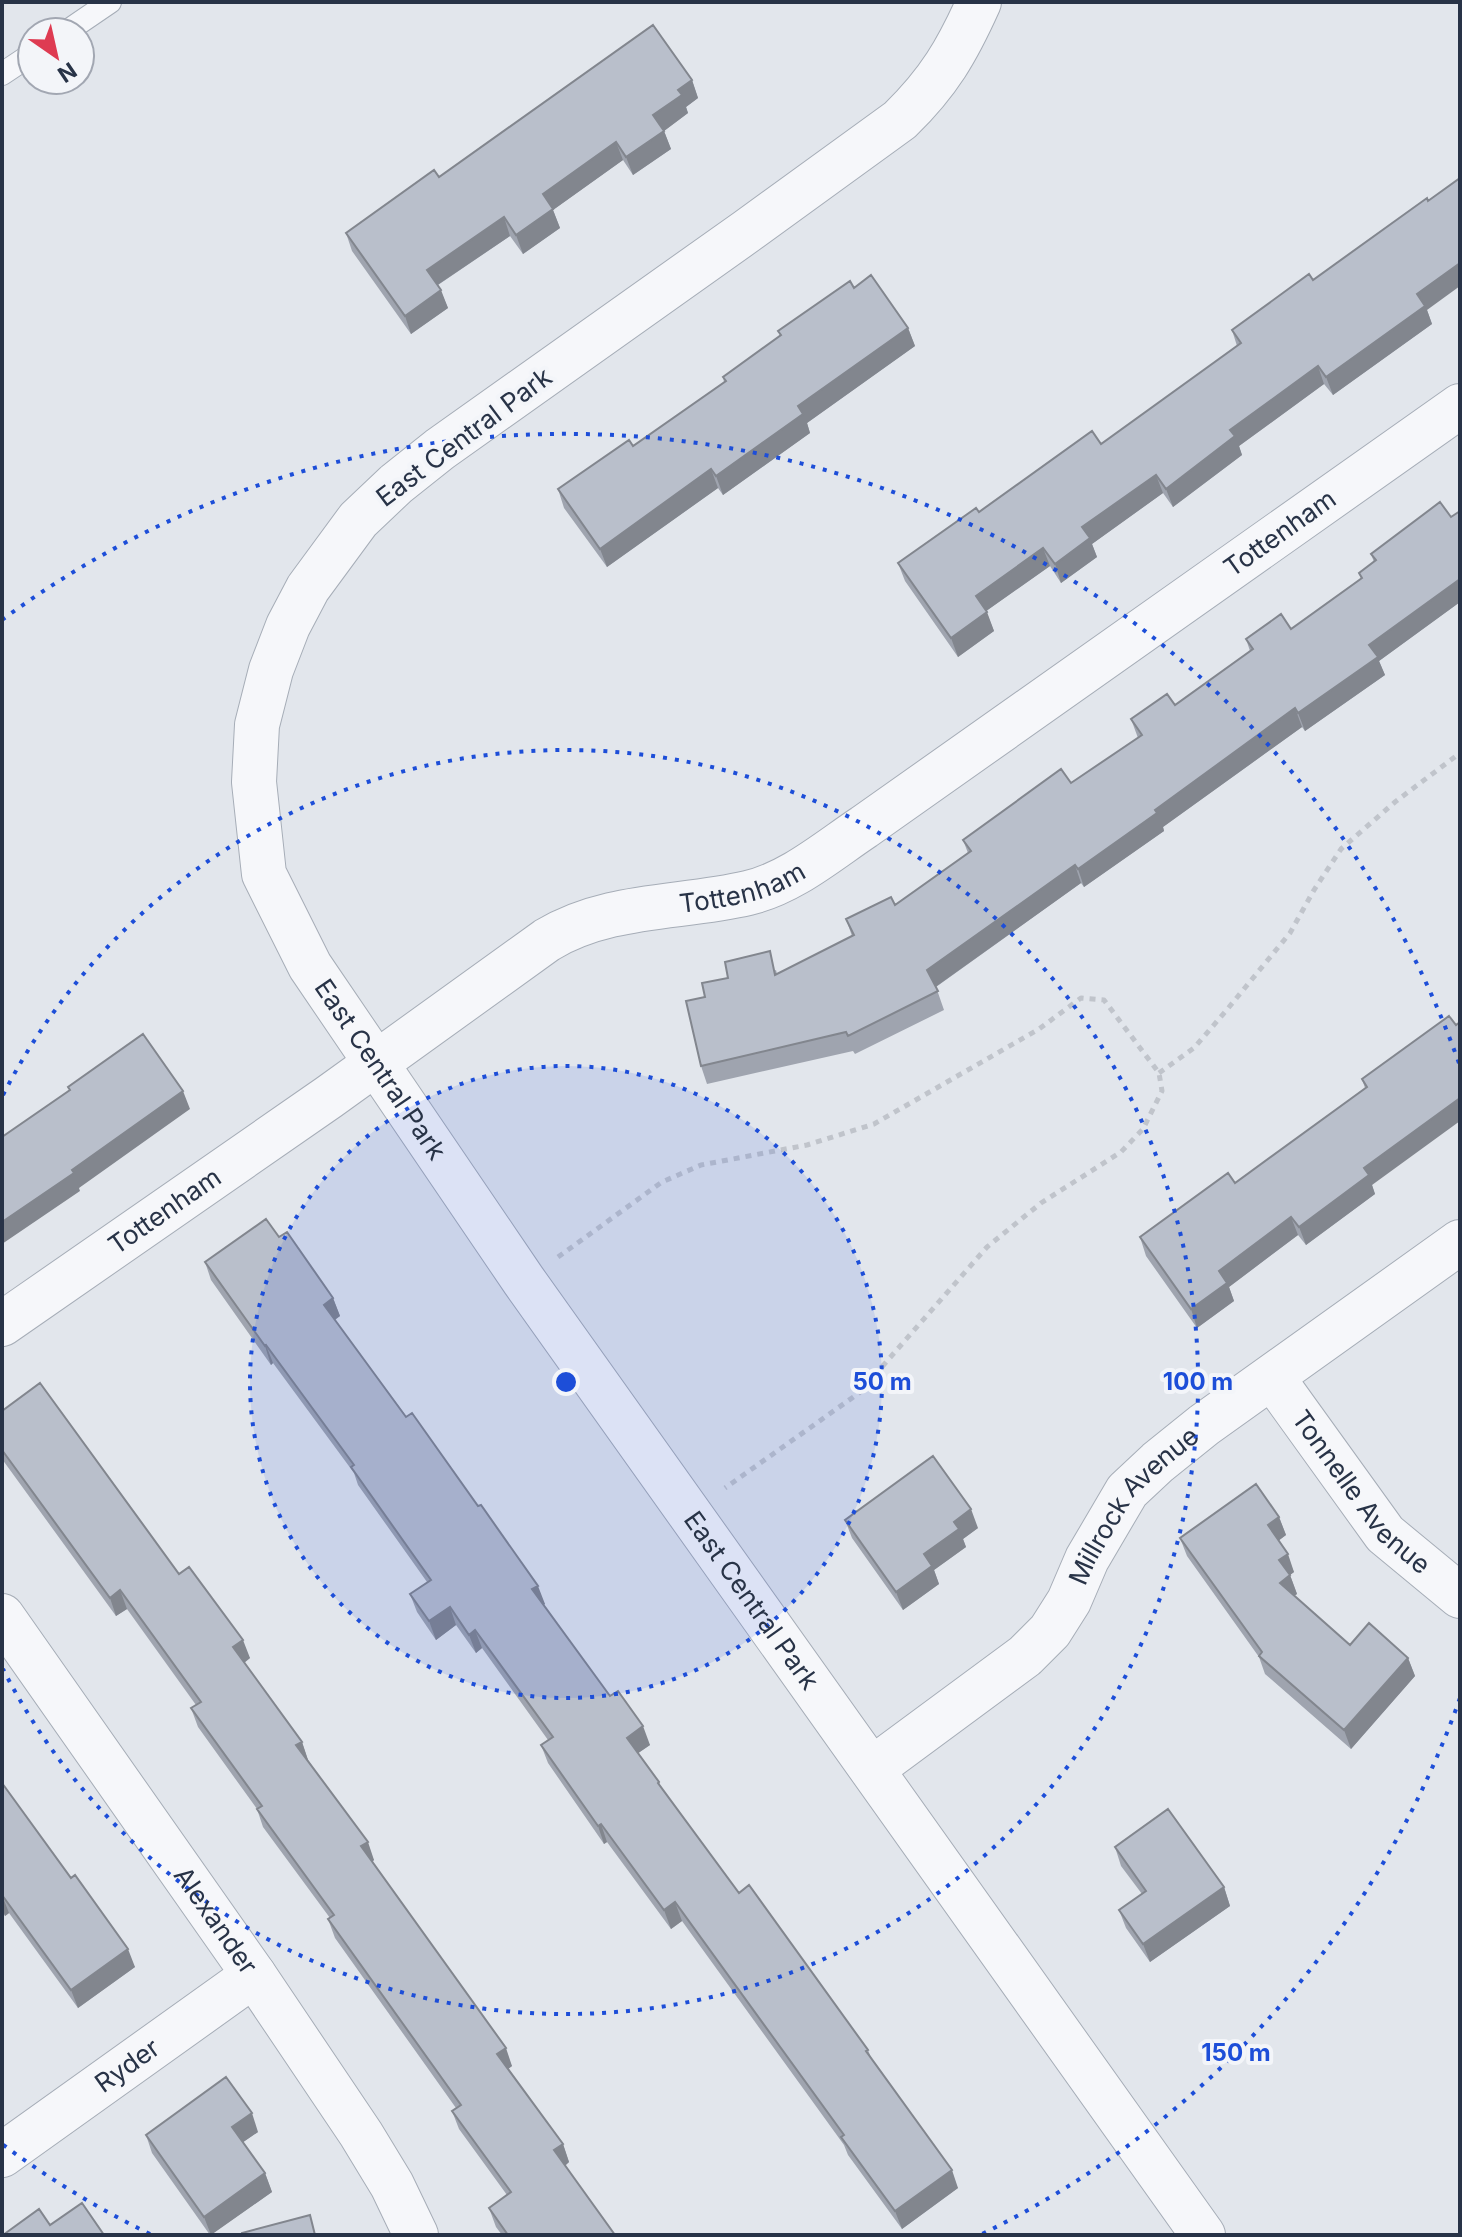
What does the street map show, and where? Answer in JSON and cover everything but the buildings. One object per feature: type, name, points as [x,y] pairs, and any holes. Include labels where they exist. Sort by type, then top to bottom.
[{"type":"street","name":"East Central Park","points":[[979,2],[959,47],[941,74],[900,120],[440,449],[358,520],[308,588],[288,626],[271,670],[257,725],[254,782],[264,874],[310,966],[524,1281],[1203,2235]]},
{"type":"street","name":"Tottenham","points":[[2,1324],[316,1107],[569,926],[618,912],[749,892],[785,879],[864,827],[1460,406]]},
{"type":"street","name":"Millrock Avenue","points":[[872,1769],[1025,1656],[1050,1631],[1127,1491],[1158,1462],[1204,1425],[1460,1242]]},
{"type":"street","name":"Tonnelle Avenue","points":[[1272,1377],[1385,1534],[1460,1596]]},
{"type":"street","name":"Alexander","points":[[2,1616],[254,1975],[361,2134],[392,2185],[416,2235]]},
{"type":"street","name":"Ryder","points":[[2,2155],[254,1975]]},
{"type":"lane","points":[[89,16],[110,2]]},
{"type":"path","points":[[1159,1073],[1194,1048],[1290,933],[1341,849],[1395,802],[1460,753]]},
{"type":"path","points":[[524,1281],[662,1182],[701,1165],[807,1145],[874,1124],[1039,1029],[1081,998],[1104,1000],[1159,1073],[1162,1091],[1143,1129],[1121,1152],[1041,1203],[987,1247],[859,1393],[688,1514]]}]
